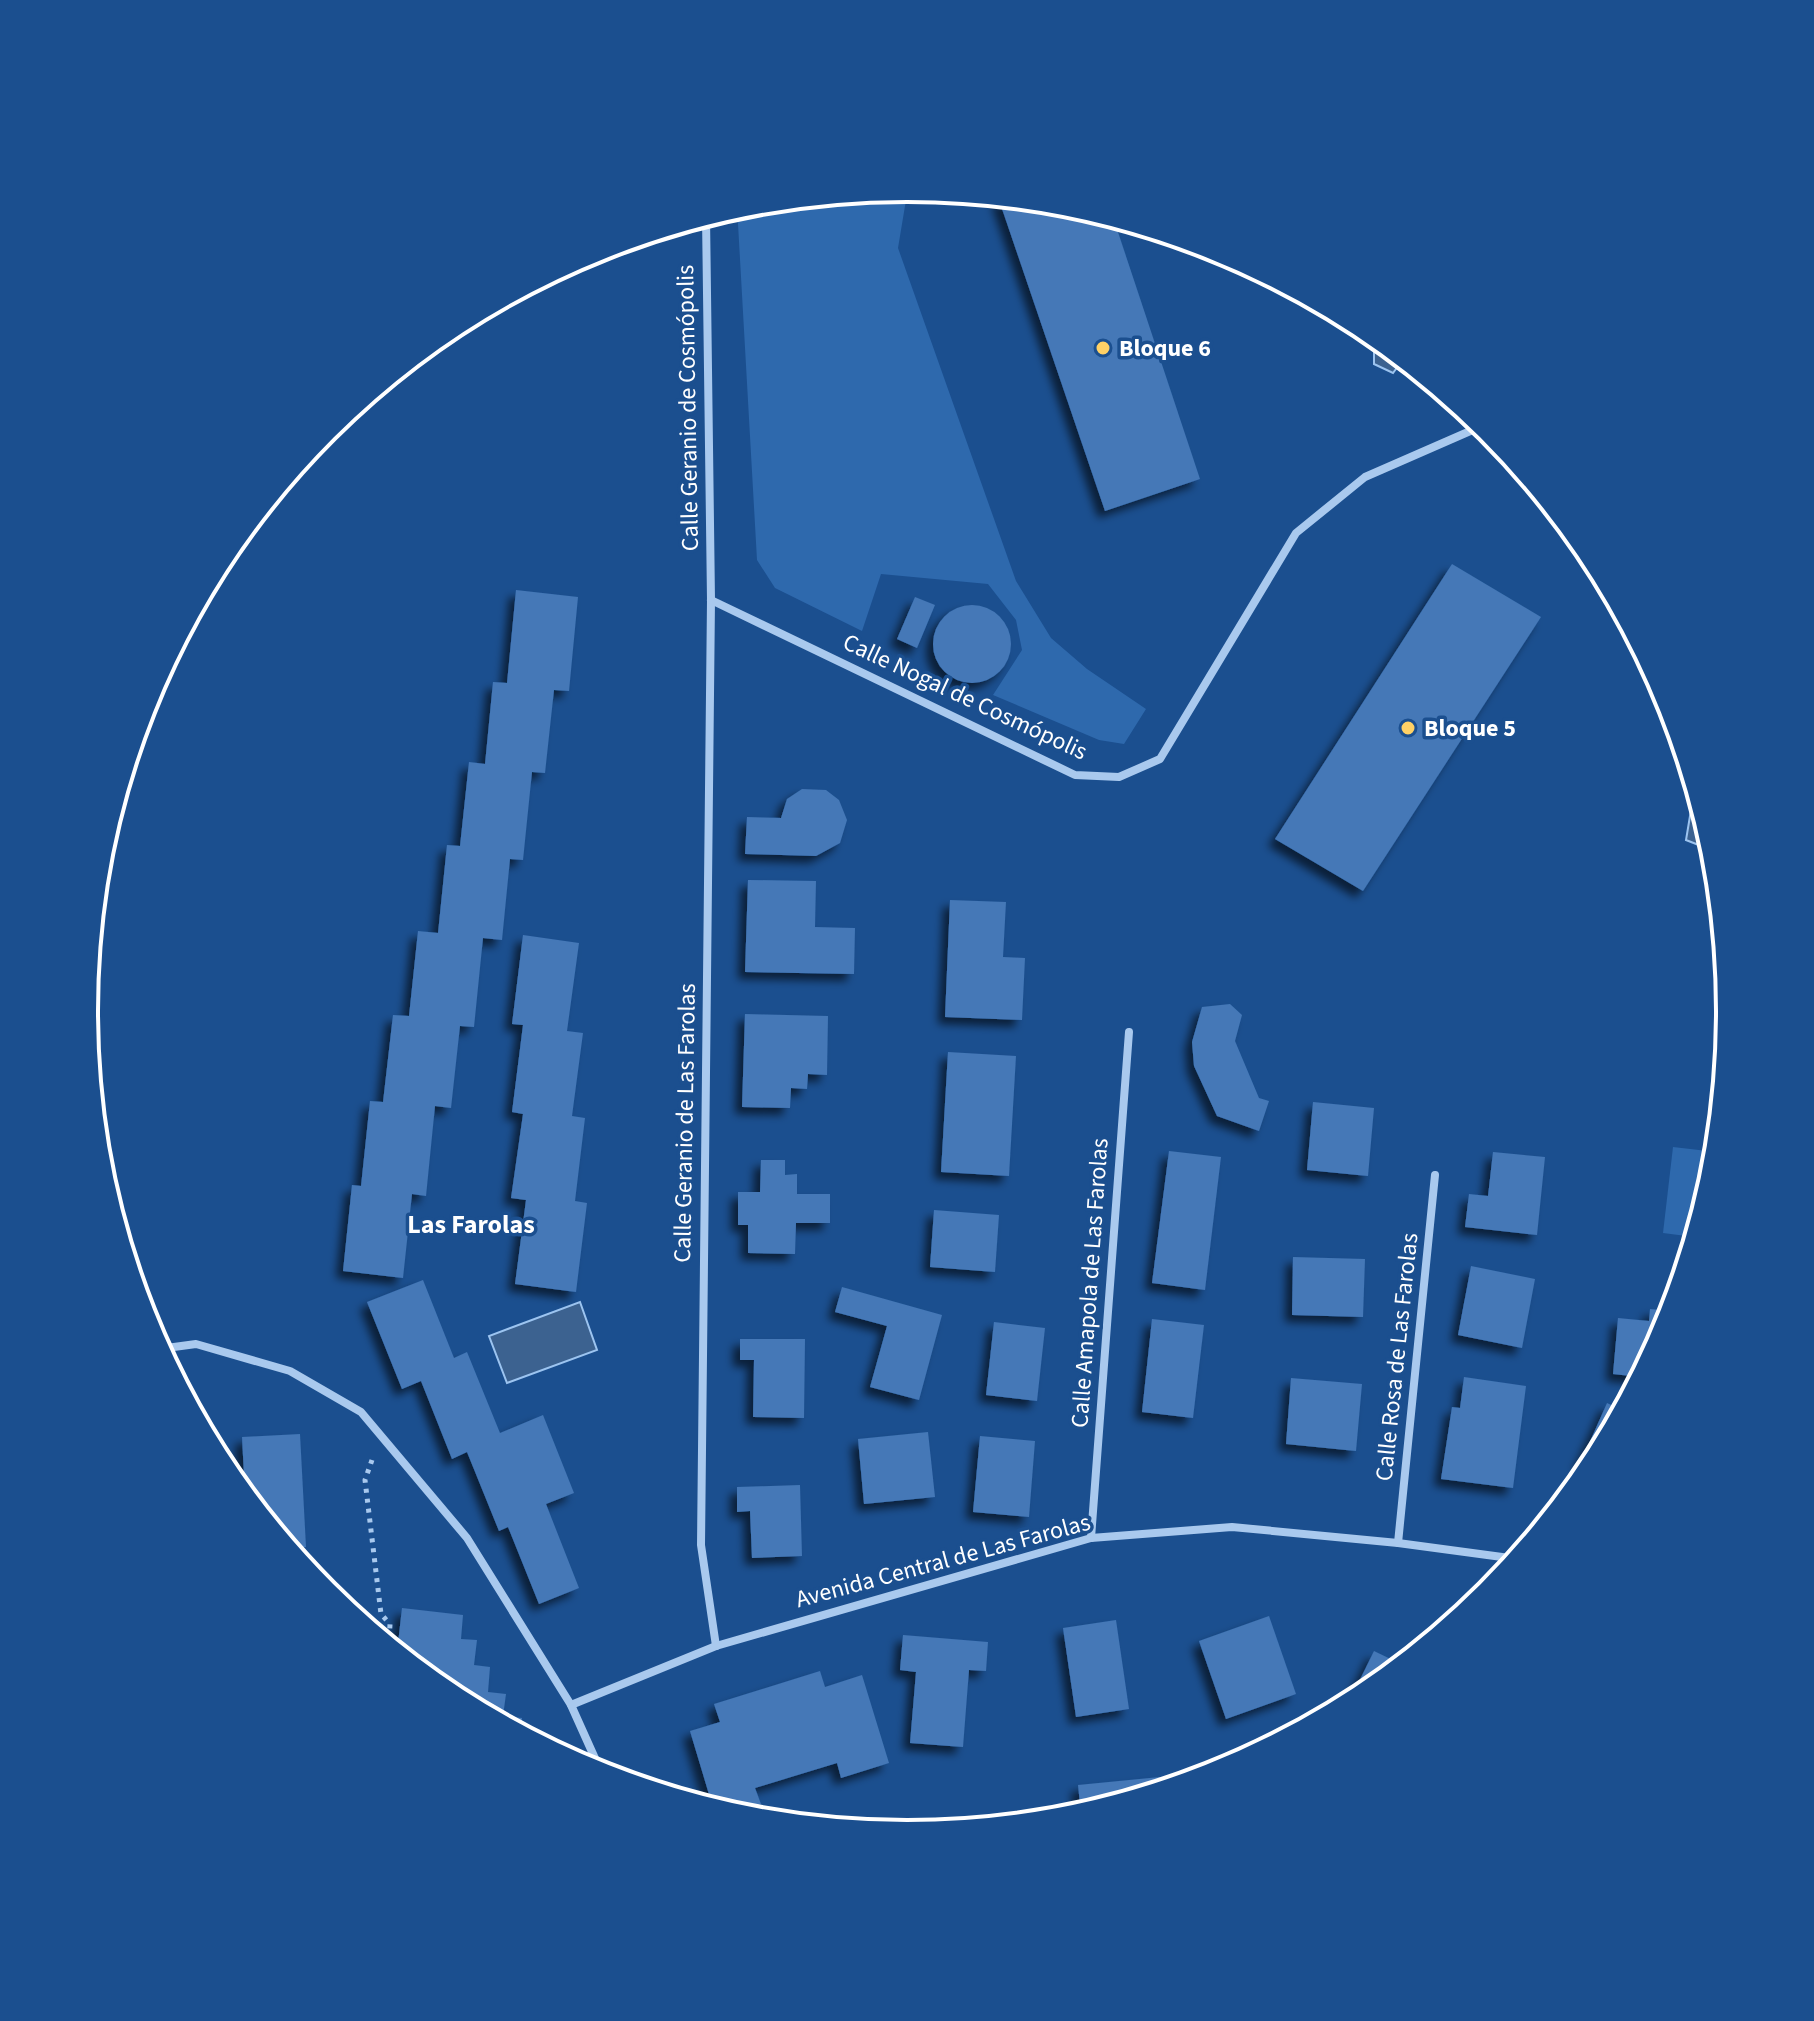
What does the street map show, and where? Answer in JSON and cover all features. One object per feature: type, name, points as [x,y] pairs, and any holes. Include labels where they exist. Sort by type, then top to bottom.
[{"type":"street","name":"Calle Geranio de Cosmópolis","points":[[706,227],[711,600]]},
{"type":"street","name":"Calle Nogal de Cosmópolis","points":[[711,600],[1075,775],[1119,777],[1160,759],[1296,533],[1365,477],[1471,431]]},
{"type":"street","name":"Calle Geranio de Las Farolas","points":[[711,600],[701,1545],[716,1646]]},
{"type":"street","name":"Calle Amapola de Las Farolas","points":[[1091,1538],[1129,1032]]},
{"type":"street","name":"Calle Rosa de Las Farolas","points":[[1398,1543],[1435,1175]]},
{"type":"street","points":[[172,1347],[196,1344],[290,1371],[361,1412],[467,1538],[571,1705],[594,1757]]},
{"type":"street","name":"Avenida Central de Las Farolas","points":[[571,1705],[716,1646],[1091,1538],[1232,1527],[1398,1543],[1503,1557]]},
{"type":"path","points":[[380,1434],[365,1480],[381,1614],[390,1624],[390,1632]]},
{"type":"shaded area","points":[[906,202],[898,248],[1016,581],[1051,638],[1087,669],[1146,709],[1124,744],[1099,740],[993,695],[1022,650],[1016,620],[988,584],[881,574],[862,631],[775,588],[757,560],[738,220],[801,208]]},
{"type":"shaded area","points":[[1374,351],[1397,368],[1393,373],[1374,364]]},
{"type":"shaded area","points":[[1691,812],[1698,845],[1686,840]]},
{"type":"shaded area","points":[[1673,1147],[1703,1150],[1683,1236],[1663,1233]]},
{"type":"shaded area","points":[[580,1302],[597,1350],[507,1383],[489,1336]]},
{"type":"building","name":"Bloque 6","points":[[1001,207],[1117,229],[1200,479],[1105,511]]},
{"type":"building","name":"Bloque 5","points":[[1452,564],[1541,617],[1363,891],[1275,839]]},
{"type":"building","points":[[516,590],[578,597],[569,691],[554,690],[545,773],[532,772],[523,860],[510,859],[502,940],[483,938],[474,1027],[460,1026],[451,1108],[435,1106],[426,1196],[412,1194],[403,1278],[343,1271],[352,1185],[361,1186],[370,1101],[383,1102],[393,1015],[409,1016],[418,931],[438,933],[447,845],[460,846],[469,762],[485,764],[493,682],[507,683]]},
{"type":"building","points":[[915,597],[935,605],[917,648],[897,639]]},
{"type":"building","points":[[972,605],[987,608],[1000,616],[1008,629],[1011,644],[1008,659],[1000,672],[987,680],[972,683],[957,680],[944,672],[936,659],[933,644],[936,629],[944,616],[957,608]]},
{"type":"building","points":[[802,789],[826,790],[839,800],[847,820],[840,843],[816,856],[745,854],[747,817],[781,818],[787,799]]},
{"type":"building","points":[[748,880],[816,881],[815,927],[855,928],[854,974],[745,972]]},
{"type":"building","points":[[950,900],[1006,902],[1003,957],[1025,958],[1022,1020],[945,1017]]},
{"type":"building","points":[[523,935],[579,943],[567,1031],[583,1033],[572,1116],[585,1118],[575,1201],[587,1203],[576,1292],[515,1284],[526,1200],[511,1198],[523,1114],[512,1112],[523,1025],[512,1024]]},
{"type":"building","points":[[1230,1004],[1242,1015],[1235,1041],[1259,1098],[1269,1101],[1259,1131],[1217,1116],[1194,1066],[1192,1042],[1202,1007]]},
{"type":"building","points":[[745,1014],[828,1016],[827,1075],[808,1074],[807,1089],[791,1088],[790,1108],[742,1107]]},
{"type":"building","points":[[948,1052],[1016,1056],[1009,1176],[941,1172]]},
{"type":"building","points":[[1313,1102],[1374,1108],[1368,1176],[1307,1170]]},
{"type":"building","points":[[1169,1151],[1221,1157],[1205,1290],[1152,1283]]},
{"type":"building","points":[[1493,1152],[1545,1157],[1537,1235],[1465,1227],[1469,1194],[1488,1196]]},
{"type":"building","points":[[761,1160],[785,1160],[785,1175],[797,1174],[797,1194],[830,1194],[830,1223],[796,1223],[795,1254],[748,1253],[748,1225],[738,1225],[738,1192],[760,1192]]},
{"type":"building","points":[[934,1210],[999,1215],[995,1272],[930,1267]]},
{"type":"building","points":[[1293,1257],[1365,1259],[1363,1317],[1292,1315]]},
{"type":"building","points":[[1471,1266],[1535,1279],[1522,1348],[1458,1335]]},
{"type":"building","points":[[423,1280],[454,1358],[467,1352],[500,1433],[543,1415],[574,1493],[546,1504],[579,1588],[539,1604],[508,1527],[499,1531],[467,1452],[452,1459],[421,1381],[402,1389],[367,1302]]},
{"type":"building","points":[[842,1287],[942,1315],[919,1400],[870,1387],[887,1326],[835,1312]]},
{"type":"building","points":[[1650,1309],[1658,1310],[1629,1376],[1613,1374],[1618,1318],[1649,1321]]},
{"type":"building","points":[[1152,1319],[1204,1325],[1193,1418],[1142,1412]]},
{"type":"building","points":[[994,1322],[1045,1328],[1037,1401],[986,1395]]},
{"type":"building","points":[[740,1339],[805,1339],[804,1418],[753,1417],[754,1360],[740,1360]]},
{"type":"building","points":[[1464,1377],[1526,1386],[1513,1488],[1441,1479],[1452,1407],[1460,1408]]},
{"type":"building","points":[[1291,1378],[1362,1384],[1356,1451],[1286,1444]]},
{"type":"building","points":[[1607,1403],[1613,1406],[1608,1415],[1586,1450]]},
{"type":"building","points":[[928,1432],[935,1497],[864,1504],[858,1439]]},
{"type":"building","points":[[300,1434],[306,1547],[299,1544],[244,1474],[242,1437]]},
{"type":"building","points":[[980,1436],[1035,1441],[1029,1517],[973,1512]]},
{"type":"building","points":[[800,1485],[802,1556],[752,1558],[750,1511],[737,1512],[737,1487]]},
{"type":"building","points":[[402,1608],[463,1615],[461,1639],[477,1640],[474,1665],[490,1667],[488,1692],[506,1694],[504,1712],[458,1683],[399,1639]]},
{"type":"building","points":[[1269,1616],[1296,1694],[1226,1719],[1199,1641]]},
{"type":"building","points":[[1116,1620],[1129,1709],[1076,1717],[1063,1628]]},
{"type":"building","points":[[903,1635],[988,1642],[986,1671],[969,1670],[963,1747],[910,1743],[916,1672],[900,1670]]},
{"type":"building","points":[[1374,1651],[1390,1659],[1360,1680]]},
{"type":"building","points":[[820,1671],[825,1687],[862,1675],[889,1763],[841,1778],[837,1763],[755,1788],[761,1804],[757,1805],[709,1795],[690,1731],[720,1722],[714,1704]]},
{"type":"building","points":[[1160,1777],[1080,1801],[1078,1785]]},
{"type":"place","name":"Bloque 6","points":[[1103,348]]},
{"type":"place","name":"Bloque 5","points":[[1408,728]]},
{"type":"district","name":"Las Farolas","points":[[471,1224]]}]
